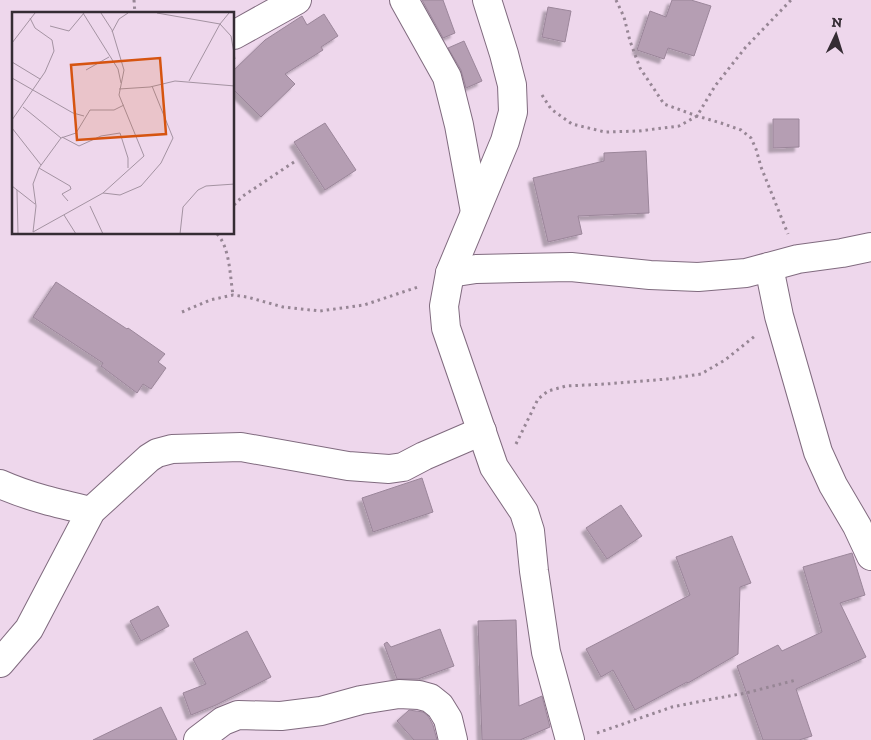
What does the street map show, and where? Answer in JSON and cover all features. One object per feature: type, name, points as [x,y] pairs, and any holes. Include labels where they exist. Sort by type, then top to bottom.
[{"type":"street","points":[[235,34],[297,0]]},
{"type":"street","points":[[404,0],[447,77],[459,125],[475,212]]},
{"type":"street","points":[[487,0],[512,84],[513,112],[505,141],[450,273],[444,306],[446,328],[494,467],[524,512],[530,531],[546,652],[582,737]]},
{"type":"street","points":[[450,273],[476,269],[571,267],[650,275],[698,277],[746,273],[798,259],[871,247]]},
{"type":"street","points":[[769,267],[779,316],[818,452],[833,485],[857,526],[871,556]]},
{"type":"street","points":[[0,663],[29,629],[90,511],[157,453],[172,449],[241,447],[348,466],[403,467],[482,431]]},
{"type":"street","points":[[0,484],[46,500],[90,511]]},
{"type":"street","points":[[198,740],[223,721],[238,715],[281,716],[320,711],[361,700],[399,694],[419,695],[430,698],[440,706],[448,719],[453,740]]},
{"type":"path","points":[[616,0],[624,17],[640,68],[664,104],[741,130],[751,138],[798,259]]},
{"type":"path","points":[[538,90],[551,108],[572,124],[604,132],[639,131],[679,126],[697,116],[715,86],[745,48],[791,0]]},
{"type":"path","points":[[235,204],[298,160]]},
{"type":"path","points":[[221,236],[226,251],[233,295]]},
{"type":"path","points":[[182,312],[210,300],[233,295],[283,306],[320,310],[364,305],[415,288],[450,273]]},
{"type":"path","points":[[508,489],[510,466],[514,450],[538,400],[548,391],[566,386],[667,379],[701,374],[725,360],[779,316]]},
{"type":"path","points":[[582,737],[672,708],[746,693],[796,680]]},
{"type":"building","points":[[422,0],[443,0],[455,33],[443,38]]},
{"type":"building","points":[[672,0],[691,0],[711,6],[694,56],[668,48],[664,59],[637,50],[650,11],[666,17]]},
{"type":"building","points":[[548,7],[571,11],[565,42],[542,37]]},
{"type":"building","points":[[324,14],[338,36],[321,47],[323,50],[285,74],[295,84],[261,117],[235,91],[235,69],[265,40],[302,16],[307,25]]},
{"type":"building","points":[[464,41],[482,81],[466,88],[461,70],[448,48]]},
{"type":"building","points":[[773,119],[799,119],[799,147],[773,148]]},
{"type":"building","points":[[325,123],[356,170],[325,190],[294,142]]},
{"type":"building","points":[[646,151],[649,213],[578,216],[582,234],[548,242],[533,178],[604,161],[604,153]]},
{"type":"building","points":[[56,282],[165,354],[158,362],[166,368],[151,389],[143,384],[137,393],[101,366],[103,363],[33,317]]},
{"type":"building","points":[[422,478],[433,512],[373,532],[362,498]]},
{"type":"building","points":[[621,505],[642,536],[607,559],[586,528]]},
{"type":"building","points":[[732,536],[751,583],[740,587],[738,654],[688,683],[635,710],[613,670],[601,677],[586,649],[690,595],[676,557]]},
{"type":"building","points":[[852,553],[865,595],[840,603],[866,657],[796,689],[812,736],[799,740],[763,740],[737,666],[778,645],[782,651],[822,632],[803,567]]},
{"type":"building","points":[[158,606],[169,626],[141,641],[130,621]]},
{"type":"building","points":[[516,620],[519,706],[542,696],[550,727],[520,740],[482,740],[478,621]]},
{"type":"building","points":[[440,629],[454,666],[418,679],[397,679],[384,644],[387,642],[391,647]]},
{"type":"building","points":[[247,631],[271,677],[216,705],[191,715],[183,693],[206,684],[193,659]]},
{"type":"building","points":[[161,707],[177,740],[93,740]]},
{"type":"building","points":[[409,710],[423,712],[428,716],[433,725],[437,740],[414,740],[397,721]]}]
